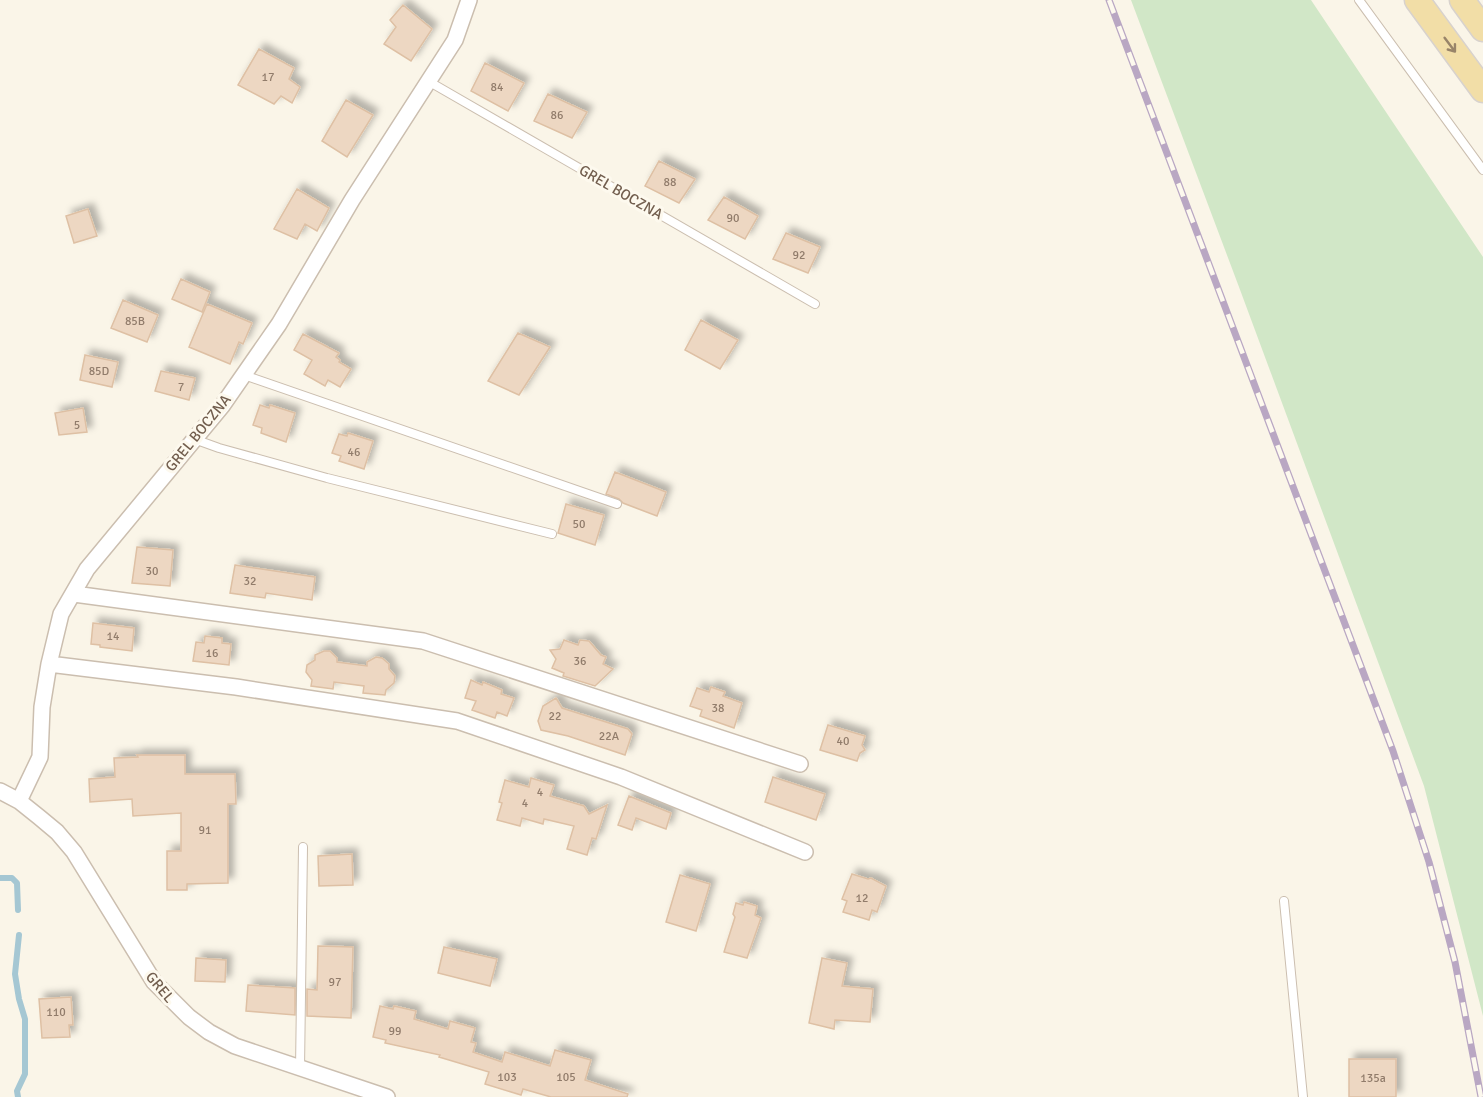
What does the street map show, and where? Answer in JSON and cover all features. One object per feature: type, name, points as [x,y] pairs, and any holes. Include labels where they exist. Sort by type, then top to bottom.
[{"type":"main road","points":[[1417,0],[1483,90]]},
{"type":"main road","points":[[1462,0],[1483,29]]},
{"type":"street","name":"GREL BOCZNA","points":[[19,801],[40,757],[42,708],[49,664],[61,614],[87,569],[222,406],[279,324],[352,200],[455,40],[469,0]]},
{"type":"street","points":[[74,594],[423,641],[800,764]]},
{"type":"street","points":[[49,664],[236,687],[457,721],[621,777],[805,852]]},
{"type":"street","name":"GREL","points":[[0,791],[19,801],[57,832],[90,875],[154,982],[171,1000],[209,1032],[235,1046],[387,1097]]},
{"type":"lane","points":[[1359,0],[1483,170]]},
{"type":"lane","name":"GREL BOCZNA","points":[[428,81],[815,304]]},
{"type":"lane","points":[[244,375],[617,504]]},
{"type":"lane","points":[[194,439],[316,475],[552,534]]},
{"type":"lane","points":[[300,1069],[303,847]]},
{"type":"lane","points":[[1284,901],[1303,1097]]},
{"type":"green space","points":[[1131,0],[1311,0],[1483,257],[1483,1016],[1424,786]]},
{"type":"building","points":[[403,5],[432,29],[411,61],[384,44],[396,27],[390,20]]},
{"type":"building","points":[[259,49],[294,68],[289,79],[300,87],[292,103],[281,96],[274,104],[238,85]]},
{"type":"building","points":[[485,63],[524,83],[508,111],[471,91]]},
{"type":"building","points":[[548,94],[587,112],[572,138],[534,121]]},
{"type":"building","points":[[346,100],[373,115],[347,157],[322,141]]},
{"type":"building","points":[[659,161],[695,179],[679,203],[645,186]]},
{"type":"building","points":[[297,189],[329,208],[317,231],[305,224],[297,239],[274,229]]},
{"type":"building","points":[[724,197],[758,216],[745,239],[708,220]]},
{"type":"building","points":[[88,209],[97,236],[74,243],[66,216]]},
{"type":"building","points":[[786,233],[820,247],[808,273],[773,259]]},
{"type":"building","points":[[181,279],[210,292],[202,312],[172,299]]},
{"type":"building","points":[[123,300],[158,315],[147,342],[111,328]]},
{"type":"building","points":[[207,304],[252,323],[243,344],[239,342],[230,364],[189,347]]},
{"type":"building","points":[[701,320],[738,340],[720,369],[685,350]]},
{"type":"building","points":[[518,333],[550,347],[519,395],[488,381]]},
{"type":"building","points":[[303,334],[339,353],[336,357],[340,360],[339,362],[351,369],[340,387],[328,380],[325,386],[304,374],[312,360],[294,350]]},
{"type":"building","points":[[85,355],[118,362],[112,387],[80,380]]},
{"type":"building","points":[[161,371],[195,378],[189,400],[155,391]]},
{"type":"building","points":[[260,405],[269,408],[270,405],[295,413],[286,442],[261,433],[262,428],[253,425]]},
{"type":"building","points":[[83,408],[87,432],[59,435],[55,413]]},
{"type":"building","points":[[348,433],[373,441],[364,469],[339,461],[341,456],[332,453],[339,434],[347,436]]},
{"type":"building","points":[[615,472],[666,492],[657,516],[606,494]]},
{"type":"building","points":[[566,504],[604,515],[595,545],[558,533]]},
{"type":"building","points":[[137,547],[173,550],[170,586],[132,583]]},
{"type":"building","points":[[235,565],[315,577],[312,600],[266,593],[265,598],[230,593]]},
{"type":"building","points":[[93,623],[134,628],[132,651],[91,644]]},
{"type":"building","points":[[205,636],[222,638],[222,643],[231,644],[229,665],[193,661],[196,642],[204,643]]},
{"type":"building","points":[[564,640],[578,645],[580,640],[589,641],[601,655],[606,657],[603,664],[613,669],[595,686],[563,676],[564,673],[552,668],[556,659],[550,650],[560,649]]},
{"type":"building","points":[[330,651],[337,658],[337,662],[367,666],[367,662],[376,657],[382,658],[389,664],[389,669],[395,676],[394,683],[386,690],[385,695],[363,693],[364,686],[334,682],[333,689],[311,686],[312,680],[306,672],[307,665],[315,660],[315,655]]},
{"type":"building","points":[[471,680],[482,685],[483,682],[502,690],[501,694],[514,698],[507,716],[497,712],[495,718],[472,710],[476,701],[465,698]]},
{"type":"building","points":[[711,687],[725,692],[723,696],[742,703],[734,728],[700,716],[702,710],[690,706],[697,688],[709,692]]},
{"type":"building","points":[[556,698],[562,708],[628,729],[632,734],[625,755],[568,736],[541,730],[538,721],[543,706]]},
{"type":"building","points":[[828,725],[865,736],[862,745],[865,750],[860,753],[857,761],[820,750]]},
{"type":"building","points":[[137,755],[185,755],[185,774],[235,774],[236,804],[228,804],[228,883],[187,884],[187,890],[167,890],[167,851],[181,851],[181,813],[133,816],[132,799],[90,802],[89,779],[115,777],[114,758],[138,757]]},
{"type":"building","points":[[773,777],[825,794],[816,820],[765,802]]},
{"type":"building","points":[[531,778],[554,785],[550,796],[584,806],[589,814],[607,805],[596,839],[592,838],[587,855],[567,849],[574,826],[544,819],[543,824],[522,818],[520,826],[497,820],[505,780],[529,787]]},
{"type":"building","points":[[629,796],[671,813],[666,829],[636,818],[632,830],[618,825]]},
{"type":"building","points":[[352,854],[353,885],[319,886],[318,856]]},
{"type":"building","points":[[852,874],[871,878],[886,886],[877,912],[872,910],[869,920],[843,912],[847,901],[842,899]]},
{"type":"building","points":[[680,875],[710,884],[696,931],[666,922]]},
{"type":"building","points":[[744,902],[757,906],[755,915],[761,918],[747,958],[724,952],[735,917],[733,914],[736,903],[743,905]]},
{"type":"building","points":[[318,946],[353,947],[351,1018],[307,1016],[307,989],[317,990]]},
{"type":"building","points":[[444,947],[497,959],[490,986],[438,973]]},
{"type":"building","points":[[196,958],[226,960],[225,982],[195,981]]},
{"type":"building","points":[[822,958],[847,963],[842,986],[873,989],[870,1022],[835,1020],[834,1029],[809,1023]]},
{"type":"building","points":[[248,985],[295,988],[295,1015],[246,1011]]},
{"type":"building","points":[[71,997],[73,1025],[69,1025],[70,1037],[42,1038],[39,999]]},
{"type":"building","points":[[380,1006],[393,1009],[394,1006],[416,1011],[414,1019],[448,1029],[450,1021],[475,1028],[471,1042],[476,1043],[473,1052],[502,1062],[505,1052],[550,1066],[555,1050],[591,1060],[585,1080],[628,1094],[627,1097],[551,1097],[523,1089],[521,1095],[485,1084],[489,1072],[439,1057],[440,1055],[385,1043],[386,1040],[373,1037]]},
{"type":"building","points":[[1349,1059],[1396,1059],[1396,1097],[1349,1097]]},
{"type":"waterway","points":[[0,878],[12,878],[17,883],[18,910]]},
{"type":"waterway","points":[[18,1097],[17,1091],[25,1074],[25,1019],[15,974],[19,935]]},
{"type":"railway","points":[[1109,0],[1393,751],[1429,862],[1455,962],[1481,1097]]}]
